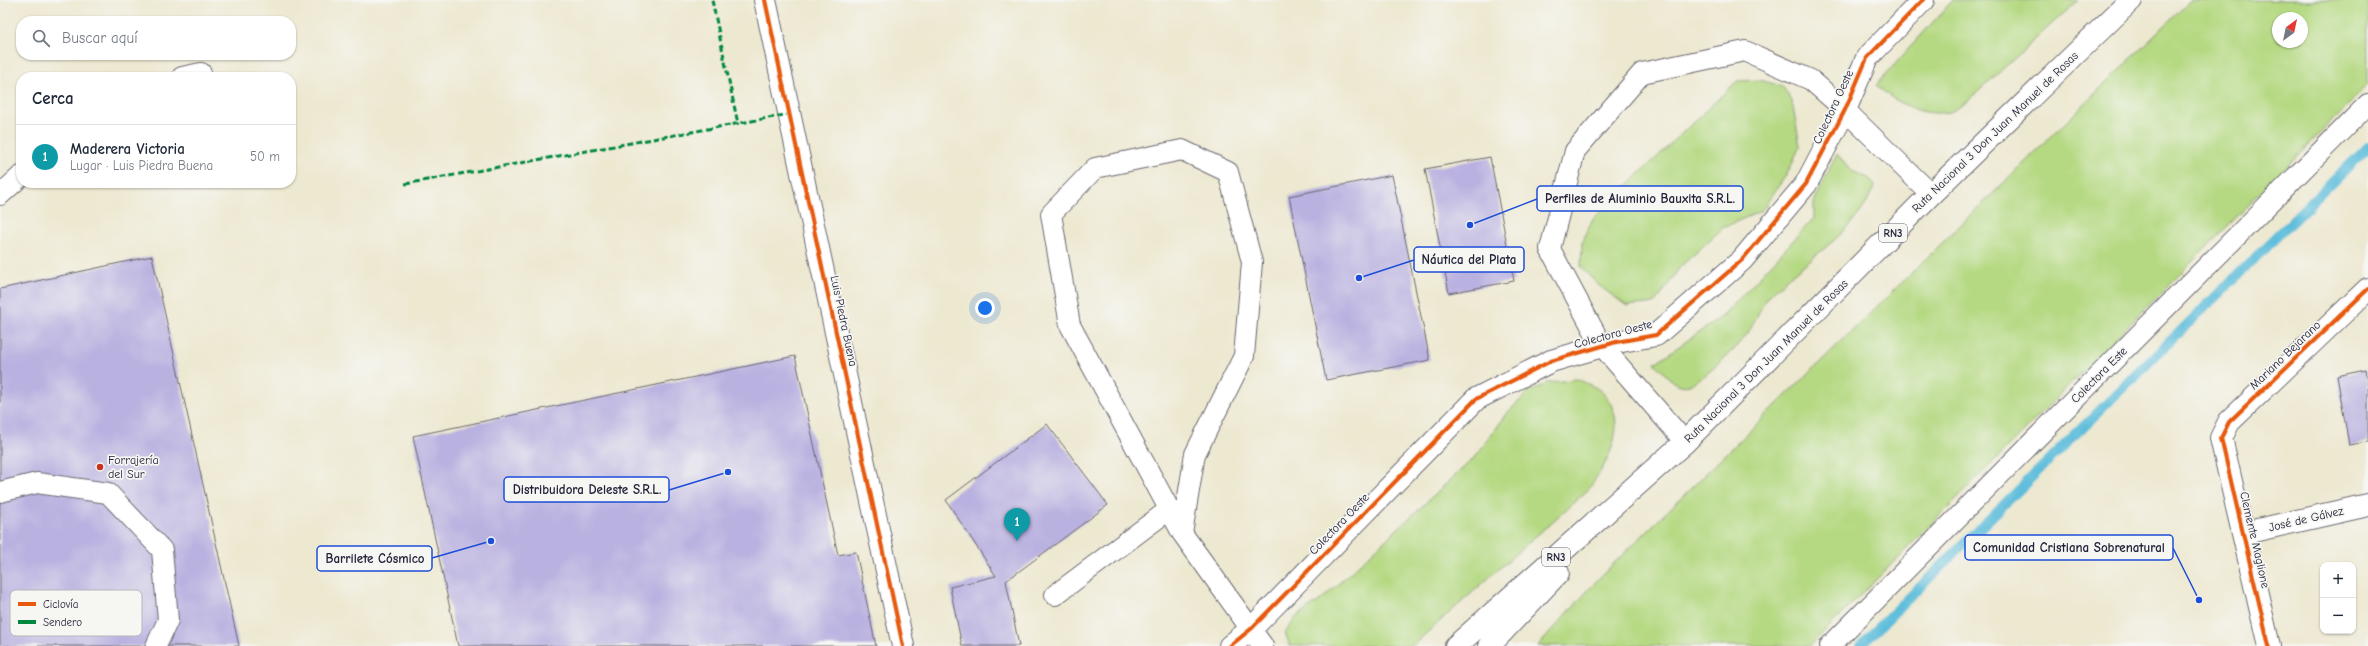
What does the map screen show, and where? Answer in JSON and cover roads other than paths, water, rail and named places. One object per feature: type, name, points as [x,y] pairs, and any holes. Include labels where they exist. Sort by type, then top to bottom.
[{"type":"main road","name":"Luis Piedra Buena","points":[[765,0],[903,646]]},
{"type":"main road","name":"Colectora Oeste","points":[[1230,646],[1257,638],[1476,399],[1551,361],[1602,346],[1656,335],[1742,260],[1806,184],[1845,110],[1867,58],[1923,0]]},
{"type":"main road","name":"Ruta Nacional 3 Don Juan Manuel de Rosas","points":[[1456,646],[1685,442],[1931,194],[2131,0]]},
{"type":"main road","name":"Mariano Bejarano","points":[[2222,438],[2229,422],[2368,289]]},
{"type":"main road","name":"Clemente Maglione","points":[[2222,438],[2269,646]]},
{"type":"main road","name":"Ruta Nacional 3 Don Juan Manuel de Rosas","points":[[1489,646],[1656,469]]},
{"type":"main road","name":"José de Gálvez","points":[[2244,533],[2368,505]]},
{"type":"lane","points":[[1685,442],[1602,346],[1550,249],[1575,151],[1642,73],[1745,51],[1811,80],[1845,110],[1931,194]]},
{"type":"lane","name":"Colectora Este","points":[[1830,646],[2368,104]]},
{"type":"lane","points":[[1182,533],[1195,454],[1244,356],[1252,262],[1228,172],[1182,150],[1096,168],[1051,214],[1070,326],[1182,533],[1257,638]]},
{"type":"lane","points":[[0,195],[16,181]]},
{"type":"lane","points":[[0,492],[37,483],[108,493],[162,550],[168,620],[156,646]]},
{"type":"lane","points":[[1055,595],[1170,509]]},
{"type":"waterway","points":[[1860,646],[2368,147]]},
{"type":"place","name":"Perfiles de Aluminio Bauxita S.R.L.","points":[[1470,225]]},
{"type":"place","name":"Náutica del Plata","points":[[1359,278]]},
{"type":"place","name":"Forrajería del Sur","points":[[100,467]]},
{"type":"place","name":"Distribuidora Deleste S.R.L.","points":[[728,472]]},
{"type":"place","name":"Barrilete Cósmico","points":[[491,541]]},
{"type":"place","name":"Maderera Victoria","points":[[1017,541]]},
{"type":"place","name":"Comunidad Cristiana Sobrenatural","points":[[2199,600]]}]
